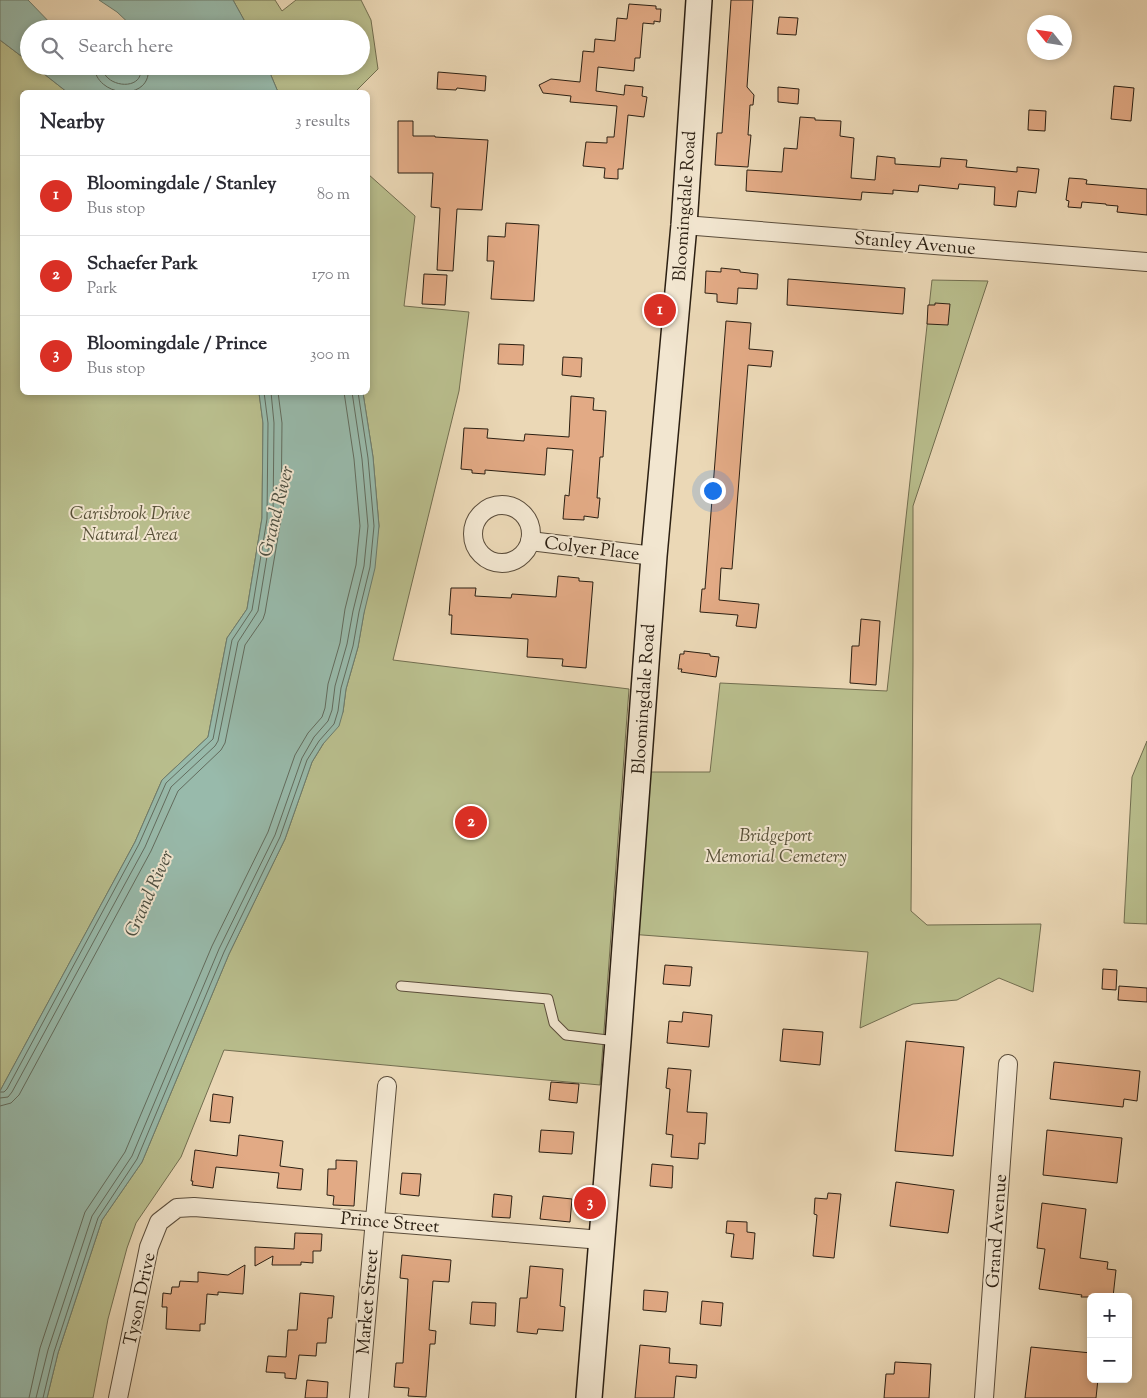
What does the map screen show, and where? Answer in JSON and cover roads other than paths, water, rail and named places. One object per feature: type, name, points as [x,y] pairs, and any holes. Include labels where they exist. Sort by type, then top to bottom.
[{"type":"main road","name":"Bloomingdale Road","points":[[589,1398],[654,556],[684,225],[699,0]]},
{"type":"street","name":"Stanley Avenue","points":[[684,225],[1147,262]]},
{"type":"street","name":"Colyer Place","points":[[530,541],[654,556]]},
{"type":"street","name":"Grand Avenue","points":[[984,1398],[1008,1064]]},
{"type":"street","name":"Market Street","points":[[359,1398],[387,1086]]},
{"type":"street","name":"Prince Street","points":[[177,1208],[194,1207],[602,1240]]},
{"type":"street","name":"Tyson Drive","points":[[118,1398],[149,1247],[159,1222],[177,1208]]},
{"type":"lane","points":[[400,986],[548,999],[554,1024],[566,1035],[618,1041]]},
{"type":"water","points":[[0,0],[28,0],[47,20],[20,20],[20,55],[0,40]]},
{"type":"water","points":[[99,0],[233,0],[244,20],[125,20]]},
{"type":"water","points":[[45,75],[271,75],[277,90],[64,90]]},
{"type":"water","name":"Grand River","points":[[259,395],[363,395],[373,457],[379,526],[375,568],[358,647],[346,689],[343,712],[339,726],[323,744],[312,762],[285,839],[229,954],[142,1162],[102,1220],[58,1353],[47,1398],[0,1398],[0,1091],[135,842],[162,780],[208,737],[227,638],[247,609],[262,518],[263,423]]},
{"type":"place","name":"Bloomingdale / Stanley","points":[[660,310]]},
{"type":"place","name":"Schaefer Park","points":[[471,822]]},
{"type":"place","name":"Bloomingdale / Prince","points":[[590,1203]]},
{"type":"park label","name":"Carisbrook Drive Natural Area","points":[[130,523]]},
{"type":"park label","name":"Bridgeport Memorial Cemetery","points":[[776,845]]}]
